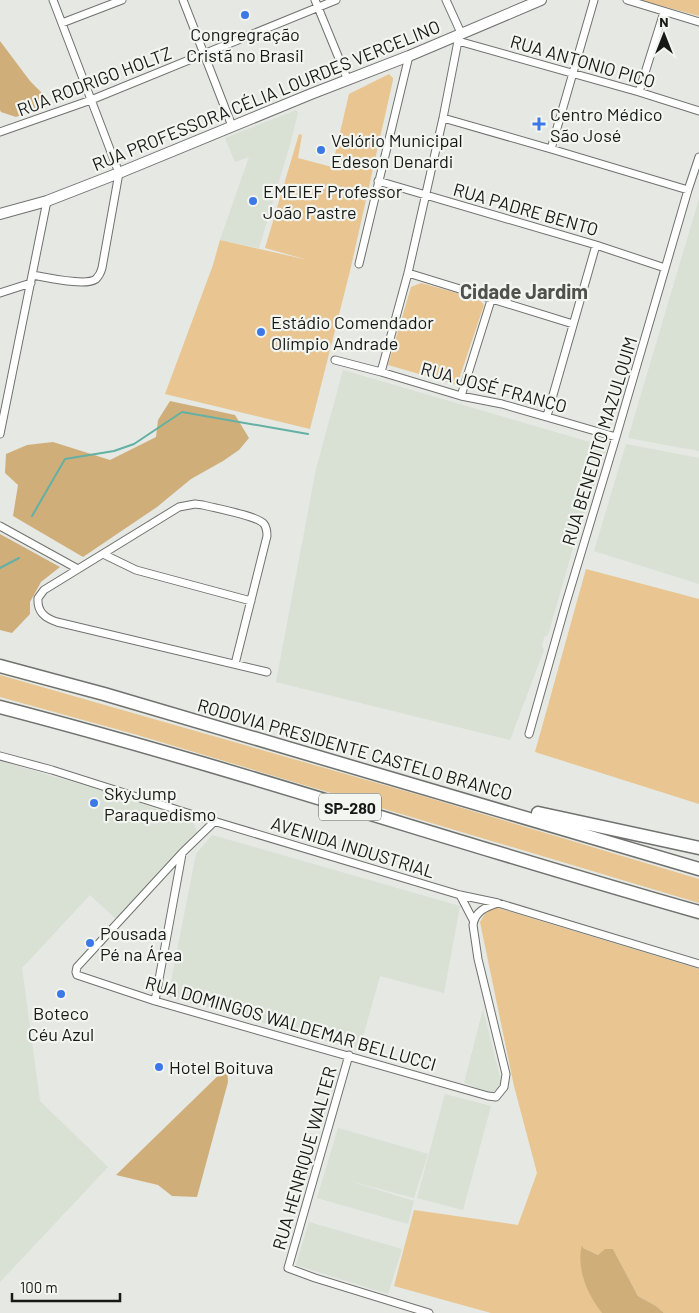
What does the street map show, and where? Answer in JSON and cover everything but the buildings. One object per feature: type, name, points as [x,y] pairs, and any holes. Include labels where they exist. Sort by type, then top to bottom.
[{"type":"highway","name":"RODOVIA PRESIDENTE CASTELO BRANCO","points":[[0,666],[104,694],[699,869]]},
{"type":"highway","name":"SP-280","points":[[0,707],[342,805],[699,912]]},
{"type":"highway","points":[[461,798],[699,848]]},
{"type":"highway","points":[[656,900],[699,916]]},
{"type":"main road","name":"RUA PROFESSORA CÉLIA LOURDES VERCELINO","points":[[0,214],[47,200],[119,173],[334,86],[347,78],[459,37],[541,0]]},
{"type":"street","points":[[32,275],[75,282],[92,281],[97,278],[104,260],[119,173],[53,0]]},
{"type":"street","points":[[62,23],[122,0]]},
{"type":"street","points":[[183,0],[232,126]]},
{"type":"street","points":[[315,0],[347,78]]},
{"type":"street","name":"RUA RODRIGO HOLTZ","points":[[0,132],[91,100],[336,0]]},
{"type":"street","points":[[380,372],[408,273],[459,37],[446,0]]},
{"type":"street","points":[[551,148],[594,0]]},
{"type":"street","points":[[627,0],[699,22]]},
{"type":"street","points":[[639,92],[664,12]]},
{"type":"street","name":"RUA ANTONIO PICO","points":[[459,37],[699,111]]},
{"type":"street","points":[[359,264],[409,56]]},
{"type":"street","points":[[443,118],[551,148],[688,190]]},
{"type":"street","name":"RUA BENEDITO MAZULQUIM","points":[[529,734],[566,603],[699,157]]},
{"type":"street","name":"RUA PADRE BENTO","points":[[378,181],[596,245],[665,268]]},
{"type":"street","points":[[0,434],[47,200]]},
{"type":"street","points":[[548,416],[596,245]]},
{"type":"street","points":[[408,273],[492,297],[573,324]]},
{"type":"street","points":[[0,293],[31,283]]},
{"type":"street","points":[[461,396],[492,297]]},
{"type":"street","name":"RUA JOSÉ FRANCO","points":[[335,360],[461,396],[548,416],[616,437]]},
{"type":"street","points":[[235,664],[267,536],[265,525],[246,516],[195,504],[174,510],[44,590],[39,595],[37,602],[40,611],[50,620],[267,672]]},
{"type":"street","points":[[0,526],[78,569]]},
{"type":"street","points":[[104,554],[136,570],[252,601]]},
{"type":"street","name":"AVENIDA INDUSTRIAL","points":[[0,756],[52,770],[460,895],[498,903],[699,964]]},
{"type":"street","points":[[156,1001],[182,853],[215,821]]},
{"type":"street","name":"RUA DOMINGOS WALDEMAR BELLUCCI","points":[[182,853],[77,967],[76,974],[80,977],[156,1001],[488,1096],[498,1096],[504,1087],[506,1074],[478,959],[473,933],[473,920]]},
{"type":"street","points":[[460,895],[473,920],[482,909],[498,903]]},
{"type":"street","name":"RUA HENRIQUE WALTER","points":[[349,1055],[288,1268],[429,1313]]},
{"type":"shaded area","points":[[640,0],[699,0],[699,16]]},
{"type":"shaded area","points":[[0,41],[30,81],[44,95],[45,106],[16,117],[1,112]]},
{"type":"shaded area","name":"Estádio Comendador Olímpio Andrade","points":[[389,74],[393,80],[350,271],[310,429],[165,394],[213,265],[220,240],[308,260],[265,248],[299,134],[302,135],[298,158],[332,167],[349,94]]},
{"type":"shaded area","name":"EMEIEF Professor João Pastre","points":[[296,110],[298,113],[289,148],[259,248],[220,240],[249,157],[235,162],[225,138]]},
{"type":"shaded area","points":[[699,199],[699,451],[628,438]]},
{"type":"shaded area","points":[[421,283],[479,299],[484,305],[457,385],[388,365],[411,287]]},
{"type":"shaded area","points":[[343,370],[607,447],[574,545],[548,635],[544,637],[542,646],[544,650],[510,740],[276,682],[316,469]]},
{"type":"shaded area","points":[[170,401],[235,415],[249,438],[239,450],[191,479],[157,507],[83,557],[13,516],[18,485],[5,473],[6,454],[27,445],[53,442],[110,460],[156,437],[158,420]]},
{"type":"shaded area","points":[[626,444],[699,458],[699,584],[594,551]]},
{"type":"shaded area","points":[[0,534],[60,567],[41,582],[30,602],[30,614],[12,633],[0,630]]},
{"type":"shaded area","points":[[586,569],[699,599],[699,804],[535,752]]},
{"type":"shaded area","points":[[0,675],[419,795],[699,879],[699,903],[134,734],[0,697]]},
{"type":"shaded area","points":[[0,761],[110,793],[193,822],[197,832],[116,919],[90,895],[22,968],[40,1101],[108,1167],[0,1282]]},
{"type":"shaded area","points":[[212,835],[460,906],[444,993],[380,976],[359,1051],[168,997],[196,854]]},
{"type":"shaded area","points":[[493,908],[699,969],[699,1313],[664,1313],[638,1296],[613,1249],[598,1255],[583,1248],[602,1313],[491,1313],[394,1286],[414,1210],[518,1225],[537,1173],[514,1086],[480,922],[486,912]]},
{"type":"shaded area","points":[[483,1009],[501,1081],[499,1088],[491,1093],[464,1083]]},
{"type":"shaded area","points":[[227,1067],[228,1082],[197,1197],[172,1196],[158,1185],[116,1175]]},
{"type":"shaded area","points":[[445,1094],[491,1106],[463,1210],[417,1198]]},
{"type":"shaded area","points":[[338,1128],[428,1154],[414,1198],[346,1180],[414,1201],[408,1224],[317,1198]]},
{"type":"shaded area","points":[[309,1222],[402,1249],[388,1294],[296,1265]]},
{"type":"shaded area","points":[[582,1245],[583,1248],[598,1255],[605,1249],[613,1249],[638,1296],[664,1313],[602,1313],[587,1289],[584,1280],[580,1263]]},
{"type":"waterway","points":[[32,516],[65,459],[114,451],[134,444],[182,412],[308,434]]},
{"type":"waterway","points":[[0,568],[19,558]]},
{"type":"place","name":"Congregração Cristã no Brasil","points":[[245,15]]},
{"type":"place","name":"Centro Médico São José","points":[[539,124]]},
{"type":"place","name":"Velório Municipal Edeson Denardi","points":[[321,150]]},
{"type":"place","name":"EMEIEF Professor João Pastre","points":[[253,201]]},
{"type":"place","name":"Estádio Comendador Olímpio Andrade","points":[[261,332]]},
{"type":"place","name":"SkyJump Paraquedismo","points":[[94,803]]},
{"type":"place","name":"Pousada Pé na Área","points":[[90,943]]},
{"type":"place","name":"Boteco Céu Azul","points":[[61,994]]},
{"type":"place","name":"Hotel Boituva","points":[[159,1067]]},
{"type":"district","name":"Cidade Jardim","points":[[524,291]]}]
